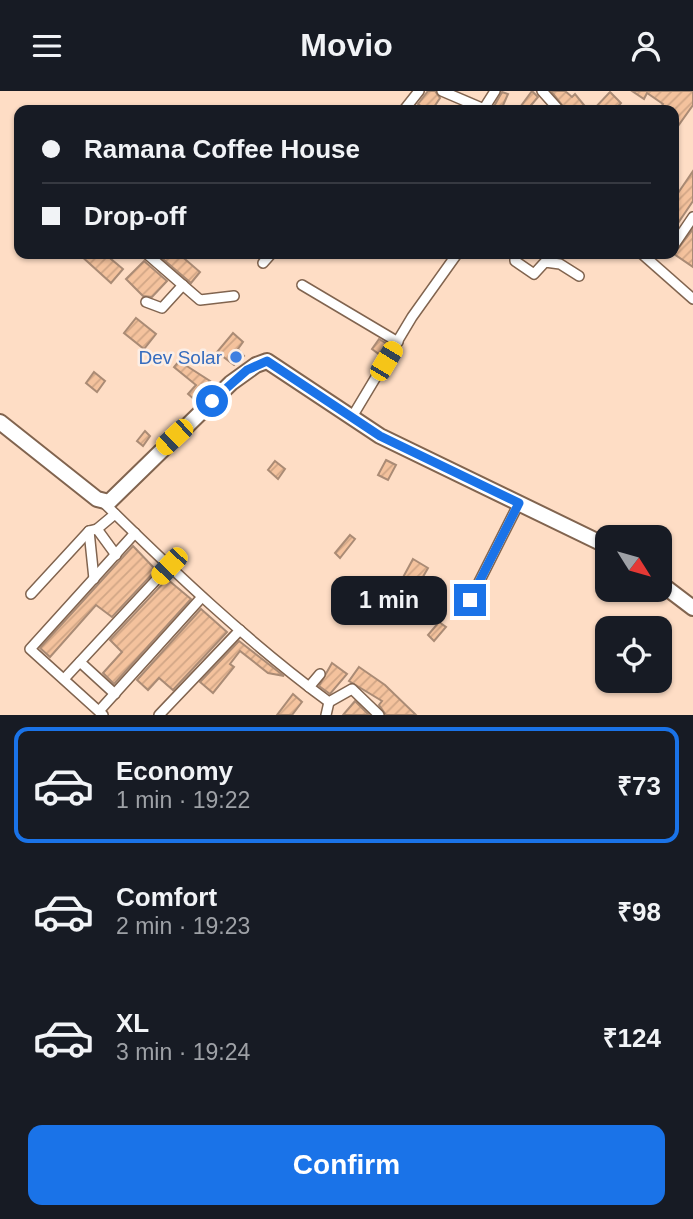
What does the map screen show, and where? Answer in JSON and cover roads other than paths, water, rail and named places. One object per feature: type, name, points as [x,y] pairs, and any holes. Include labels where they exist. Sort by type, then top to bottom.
[{"type":"main road","points":[[0,422],[103,502],[117,496],[136,473],[230,383],[256,365],[267,361],[279,366],[380,436],[595,540]]},
{"type":"main road","points":[[672,592],[693,608]]},
{"type":"street","points":[[408,105],[419,91]]},
{"type":"street","points":[[442,91],[476,105]]},
{"type":"street","points":[[542,91],[555,105]]},
{"type":"street","points":[[679,238],[693,217]]},
{"type":"street","points":[[153,259],[200,300],[234,296]]},
{"type":"street","points":[[263,263],[267,259]]},
{"type":"street","points":[[352,417],[454,259]]},
{"type":"street","points":[[515,259],[534,274],[545,262],[560,264],[579,276]]},
{"type":"street","points":[[648,259],[693,299]]},
{"type":"street","points":[[146,302],[162,307],[183,285]]},
{"type":"street","points":[[302,285],[398,342]]},
{"type":"street","points":[[103,502],[202,597],[329,702]]},
{"type":"street","points":[[470,600],[519,503]]},
{"type":"street","points":[[31,594],[93,530],[115,513]]},
{"type":"street","points":[[93,530],[116,555]]},
{"type":"street","points":[[93,530],[94,579]]},
{"type":"street","points":[[135,533],[30,649],[101,713],[202,597]]},
{"type":"street","points":[[64,679],[169,566]]},
{"type":"street","points":[[159,715],[240,630]]},
{"type":"street","points":[[80,662],[115,694]]},
{"type":"street","points":[[309,687],[320,674]]},
{"type":"street","points":[[326,715],[329,702],[352,689],[379,715]]},
{"type":"place","name":"Dev Solar","points":[[236,357]]}]
